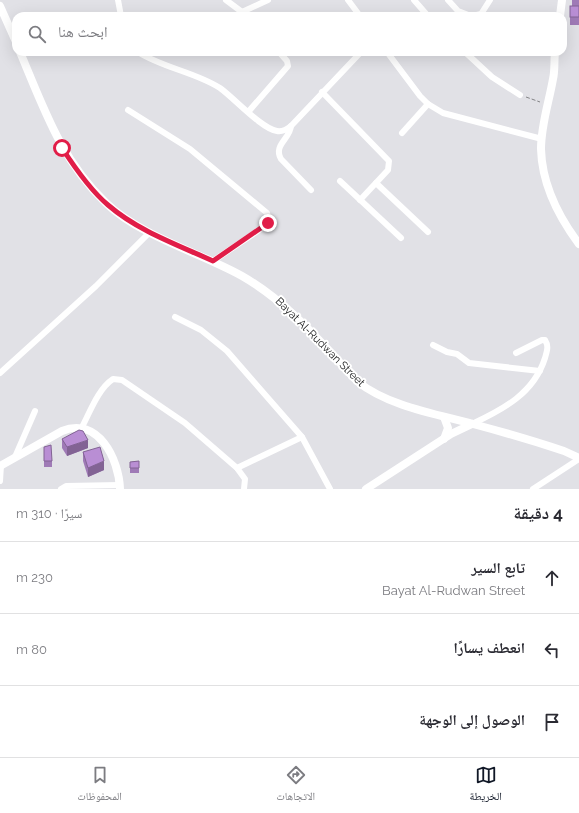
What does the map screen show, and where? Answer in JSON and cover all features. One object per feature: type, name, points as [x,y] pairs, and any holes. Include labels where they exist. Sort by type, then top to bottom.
[{"type":"street","points":[[118,0],[120,12]]},
{"type":"street","points":[[227,0],[242,12]]},
{"type":"street","points":[[247,12],[268,0]]},
{"type":"street","points":[[348,0],[357,12]]},
{"type":"street","points":[[414,0],[424,12]]},
{"type":"street","points":[[448,0],[458,10],[463,12]]},
{"type":"street","points":[[482,12],[490,0]]},
{"type":"street","points":[[556,12],[557,0]]},
{"type":"street","points":[[560,12],[562,0]]},
{"type":"street","points":[[0,6],[12,33]]},
{"type":"street","name":"Bayat Al-Rudwan Street","points":[[22,56],[50,125],[62,148],[74,166],[107,204],[125,217],[150,232],[242,276],[276,298],[366,388],[380,396],[444,417],[555,448],[579,458]]},
{"type":"street","points":[[148,56],[186,71],[220,88],[268,128],[276,131],[284,131],[291,126],[357,56]]},
{"type":"street","points":[[249,111],[288,66],[287,61],[283,56]]},
{"type":"street","points":[[390,56],[420,96],[428,104],[442,112],[542,139]]},
{"type":"street","points":[[470,56],[492,78],[520,94]]},
{"type":"street","points":[[550,90],[548,79],[551,56]]},
{"type":"street","points":[[555,56],[553,80],[547,105],[542,139],[544,170],[557,212],[579,244]]},
{"type":"street","points":[[322,92],[389,161],[390,168],[360,200]]},
{"type":"street","points":[[402,133],[428,104]]},
{"type":"street","points":[[128,110],[190,148],[267,213],[269,220],[265,226],[213,261]]},
{"type":"street","points":[[291,126],[289,134],[279,147],[279,157],[311,190]]},
{"type":"street","points":[[340,181],[401,238]]},
{"type":"street","points":[[376,182],[428,232]]},
{"type":"street","points":[[0,373],[100,282],[150,232]]},
{"type":"street","points":[[175,317],[201,330],[227,351],[302,437],[330,489]]},
{"type":"street","points":[[366,489],[444,439],[493,414],[512,402],[530,386],[540,371],[548,349],[545,340],[537,342],[516,353]]},
{"type":"street","points":[[433,345],[448,352],[458,354],[469,363],[540,371]]},
{"type":"street","points":[[82,427],[101,393],[110,381],[117,379],[122,380],[185,423],[238,468],[245,479],[244,489]]},
{"type":"street","points":[[15,457],[35,411]]},
{"type":"street","points":[[444,417],[448,428],[444,439]]},
{"type":"street","points":[[0,481],[0,466],[62,431],[82,427],[95,435],[109,450],[118,468],[120,487],[66,486],[61,489]]},
{"type":"street","points":[[238,468],[302,437]]},
{"type":"street","points":[[533,489],[579,458]]},
{"type":"path","points":[[520,94],[547,105]]},
{"type":"building","points":[[570,6],[579,6],[579,17],[570,17]]},
{"type":"building","points":[[79,430],[83,431],[88,440],[67,447],[62,439]]},
{"type":"building","points":[[51,445],[52,461],[44,461],[44,447]]},
{"type":"building","points":[[100,447],[104,461],[88,468],[83,452]]},
{"type":"building","points":[[139,461],[139,468],[130,468],[130,462]]},
{"type":"route","points":[[62,148],[86,181],[115,211],[150,232],[213,261],[268,223]]}]
